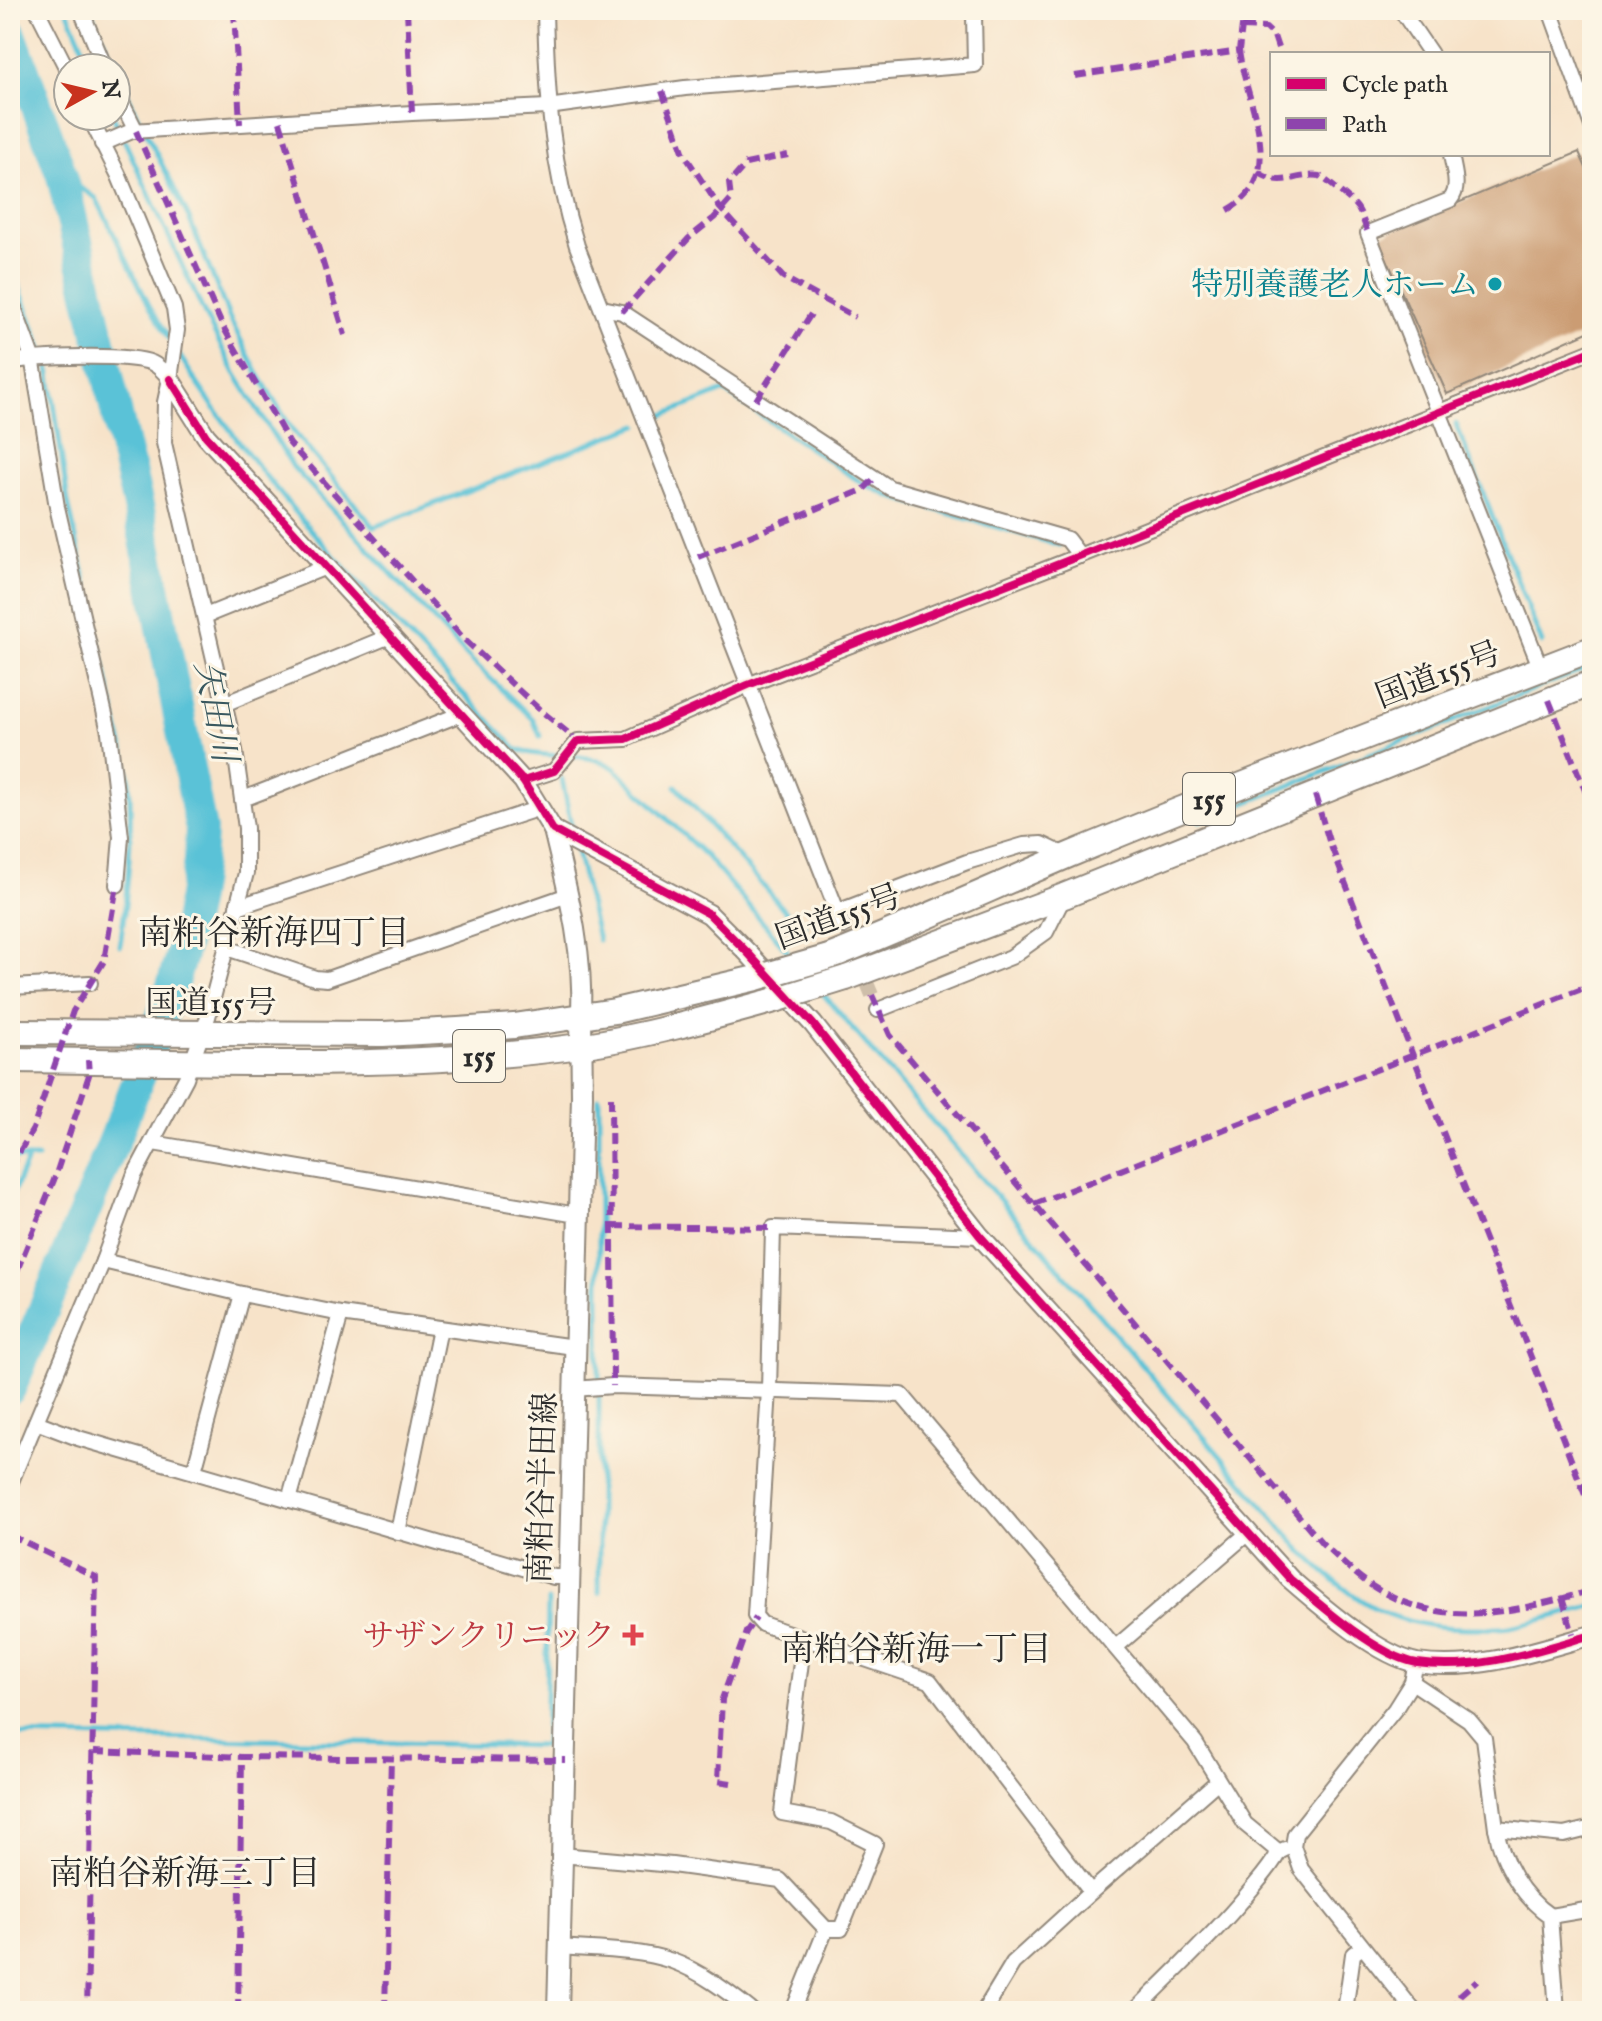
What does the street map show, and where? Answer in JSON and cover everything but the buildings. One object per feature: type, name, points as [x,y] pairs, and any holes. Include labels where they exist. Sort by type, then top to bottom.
[{"type":"highway","name":"国道155号","points":[[10,1032],[383,1034],[514,1026],[662,1001],[829,957],[1316,755],[1592,649]]},
{"type":"highway","name":"国道155号","points":[[10,1060],[438,1060],[581,1046],[672,1028],[846,978],[1064,896],[1592,683]]},
{"type":"main road","name":"南粕谷半田線","points":[[558,2011],[582,1096],[581,1015]]},
{"type":"street","points":[[37,10],[58,52]]},
{"type":"street","points":[[81,10],[98,52]]},
{"type":"street","points":[[545,10],[548,107],[565,209],[577,246],[840,919],[1002,850],[1036,843],[1067,856]]},
{"type":"street","points":[[107,142],[134,131],[548,107],[685,88],[975,65],[974,15],[977,10]]},
{"type":"street","points":[[1401,10],[1430,52]]},
{"type":"street","points":[[1550,10],[1592,126]]},
{"type":"street","points":[[132,127],[134,131]]},
{"type":"street","points":[[10,1484],[103,1261],[134,1176],[153,1143],[185,1061],[227,948],[246,873],[243,799],[205,616],[164,443],[165,402],[177,330],[174,308],[107,142],[100,132]]},
{"type":"street","points":[[1451,156],[1456,186],[1450,200],[1368,233],[1541,669]]},
{"type":"street","points":[[10,297],[36,358],[57,507],[109,732],[121,837],[117,885]]},
{"type":"street","points":[[602,308],[622,312],[890,488],[1067,539],[1080,556]]},
{"type":"street","points":[[523,781],[554,771],[578,741],[626,739],[748,685],[1592,351]]},
{"type":"street","points":[[10,362],[36,358],[134,358],[156,364],[170,379],[206,436],[523,781],[553,830],[578,936],[581,1015]]},
{"type":"street","points":[[205,616],[326,567]]},
{"type":"street","points":[[224,704],[390,636]]},
{"type":"street","points":[[243,799],[461,714]]},
{"type":"street","points":[[237,907],[540,808]]},
{"type":"street","points":[[553,830],[709,914],[813,1024],[980,1236],[1290,1579],[1321,1606],[1388,1651],[1416,1662],[1472,1665],[1592,1635]]},
{"type":"street","points":[[227,948],[315,978],[327,979],[568,895]]},
{"type":"street","points":[[878,1010],[1011,957],[1046,932],[1064,896]]},
{"type":"street","points":[[10,987],[90,983]]},
{"type":"street","points":[[153,1143],[577,1215]]},
{"type":"street","points":[[980,1236],[773,1228],[769,1390],[755,1616],[762,1624],[930,1681],[1091,1892]]},
{"type":"street","points":[[103,1261],[341,1314],[574,1347]]},
{"type":"street","points":[[194,1471],[242,1294]]},
{"type":"street","points":[[289,1500],[341,1314]]},
{"type":"street","points":[[398,1532],[440,1328]]},
{"type":"street","points":[[574,1389],[613,1386],[902,1395],[1195,1742],[1245,1824],[1286,1849],[1361,1948],[1414,2011]]},
{"type":"street","points":[[36,1422],[78,1438],[398,1532],[554,1577],[568,1577]]},
{"type":"street","points":[[1116,1647],[1248,1533]]},
{"type":"street","points":[[561,1855],[672,1865],[780,1880],[826,1929],[841,1929],[875,1844],[831,1822],[782,1813],[804,1638]]},
{"type":"street","points":[[1135,2011],[1190,1958],[1286,1849],[1395,1709],[1412,1682],[1416,1662]]},
{"type":"street","points":[[1412,1682],[1469,1720],[1484,1738],[1501,1853],[1509,1869],[1540,1909],[1550,1916],[1592,1909]]},
{"type":"street","points":[[984,2011],[1013,1963],[1218,1781]]},
{"type":"street","points":[[1496,1828],[1564,1835],[1592,1828]]},
{"type":"street","points":[[1550,1916],[1557,2011]]},
{"type":"street","points":[[793,2011],[826,1929]]},
{"type":"street","points":[[559,1947],[625,1952],[671,1961],[691,1970],[752,2011]]},
{"type":"street","points":[[1345,2011],[1353,1954],[1361,1948]]},
{"type":"waterway","points":[[67,10],[85,52]]},
{"type":"waterway","points":[[90,10],[109,52]]},
{"type":"waterway","name":"矢田川","points":[[10,32],[62,176],[141,519],[201,830],[193,905],[162,1015],[108,1155],[10,1389]]},
{"type":"waterway","points":[[132,104],[141,124]]},
{"type":"waterway","points":[[120,132],[206,317],[235,373],[293,467],[468,657],[533,719],[540,736]]},
{"type":"waterway","points":[[146,133],[188,216],[230,319],[257,372],[293,431],[374,527],[638,425]]},
{"type":"waterway","points":[[62,176],[96,198],[150,307],[171,341]]},
{"type":"waterway","points":[[10,263],[49,367],[68,502],[129,777],[129,861],[120,946]]},
{"type":"waterway","points":[[178,353],[253,460],[294,510],[516,749],[591,759],[614,768],[707,857],[794,959]]},
{"type":"waterway","points":[[654,419],[724,391],[862,483],[892,497],[1059,545]]},
{"type":"waterway","points":[[1456,424],[1542,643]]},
{"type":"waterway","points":[[1200,821],[1592,666]]},
{"type":"waterway","points":[[562,779],[573,834]]},
{"type":"waterway","points":[[676,786],[800,928],[805,926]]},
{"type":"waterway","points":[[576,848],[598,940]]},
{"type":"waterway","points":[[823,994],[1301,1550],[1340,1585],[1378,1610],[1420,1624],[1445,1627],[1509,1627],[1592,1606]]},
{"type":"waterway","points":[[599,1098],[599,1593]]},
{"type":"waterway","points":[[10,1158],[38,1158]]},
{"type":"waterway","points":[[10,1200],[28,1158]]},
{"type":"waterway","points":[[10,1735],[545,1746],[548,1601]]},
{"type":"tunnel","points":[[843,926],[872,995]]},
{"type":"marked path","points":[[234,10],[240,124]]},
{"type":"marked path","points":[[407,10],[412,113]]},
{"type":"marked path","points":[[1075,76],[1239,51],[1244,10]]},
{"type":"marked path","points":[[1242,27],[1266,28],[1274,36],[1279,52]]},
{"type":"marked path","points":[[1228,210],[1247,196],[1257,178],[1261,159],[1255,116],[1239,51]]},
{"type":"marked path","points":[[662,91],[684,154],[720,208],[783,277],[855,317]]},
{"type":"marked path","points":[[280,122],[345,335]]},
{"type":"marked path","points":[[136,131],[222,325],[290,444],[466,641],[578,741]]},
{"type":"marked path","points":[[622,312],[689,238],[731,199],[729,183],[746,164],[788,155]]},
{"type":"marked path","points":[[1258,172],[1282,180],[1320,176],[1356,207],[1368,233]]},
{"type":"marked path","points":[[756,400],[811,314]]},
{"type":"marked path","points":[[698,557],[863,490],[875,478]]},
{"type":"marked path","points":[[1549,700],[1592,808]]},
{"type":"marked path","points":[[1315,795],[1329,841],[1592,1513]]},
{"type":"marked path","points":[[10,1168],[33,1129],[73,1011],[104,961],[117,885]]},
{"type":"marked path","points":[[1034,1204],[1592,985]]},
{"type":"marked path","points":[[872,995],[890,1035],[1322,1543],[1369,1584],[1396,1599],[1451,1613],[1507,1610],[1592,1590]]},
{"type":"marked path","points":[[10,1288],[54,1180],[89,1075],[88,1060]]},
{"type":"marked path","points":[[611,1097],[613,1386]]},
{"type":"marked path","points":[[613,1226],[773,1228]]},
{"type":"marked path","points":[[10,1535],[96,1577],[87,2011]]},
{"type":"marked path","points":[[1562,1598],[1575,1640]]},
{"type":"marked path","points":[[731,1783],[718,1781],[722,1699],[746,1632],[756,1618]]},
{"type":"marked path","points":[[94,1751],[242,1757],[565,1760]]},
{"type":"marked path","points":[[385,2011],[391,1756]]},
{"type":"marked path","points":[[238,2011],[242,1757]]},
{"type":"marked path","points":[[1450,2011],[1460,1995],[1477,1980]]},
{"type":"cycle path","points":[[523,781],[554,771],[578,741],[626,739],[748,685],[1592,351]]},
{"type":"cycle path","points":[[170,379],[206,436],[523,781],[553,830],[709,914],[748,953],[813,1024],[980,1236],[1290,1579],[1368,1640],[1385,1651],[1417,1663],[1461,1665],[1484,1662],[1592,1635]]},
{"type":"place","name":"特別養護老人ホーム","points":[[1495,284]]},
{"type":"place","name":"サザンクリニック","points":[[633,1635]]},
{"type":"district","name":"南粕谷新海四丁目","points":[[274,932]]},
{"type":"district","name":"南粕谷新海一丁目","points":[[916,1648]]},
{"type":"district","name":"南粕谷新海三丁目","points":[[185,1872]]}]
